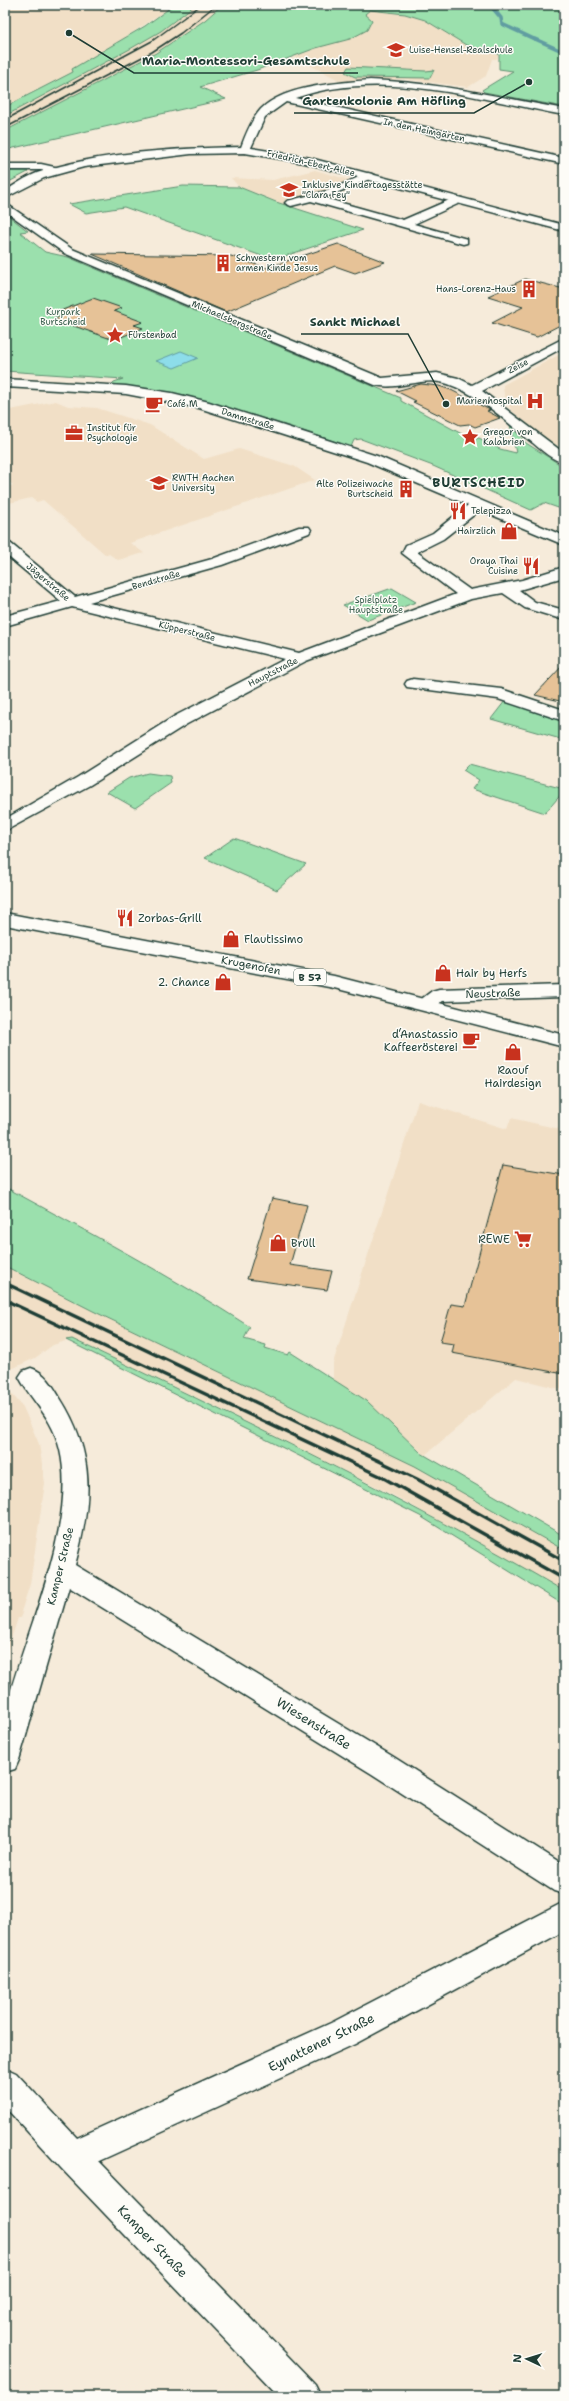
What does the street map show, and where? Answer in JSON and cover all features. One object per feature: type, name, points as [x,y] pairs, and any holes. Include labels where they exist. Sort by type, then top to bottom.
[{"type":"street","points":[[245,150],[253,128],[264,112],[285,99],[316,90],[337,86],[400,83],[442,88],[564,112]]},
{"type":"street","name":"In den Heimgärten","points":[[285,99],[564,161]]},
{"type":"street","name":"Friedrich-Ebert-Allee","points":[[5,167],[41,167],[55,170],[83,164],[161,153],[245,150],[285,155],[564,228]]},
{"type":"street","points":[[6,193],[55,170]]},
{"type":"street","points":[[291,204],[331,193],[368,176]]},
{"type":"street","points":[[311,198],[402,225],[464,241]]},
{"type":"street","points":[[402,225],[458,200]]},
{"type":"street","name":"Michaelsbergstraße","points":[[5,206],[62,248],[380,382],[402,383],[436,377],[448,379],[490,403],[545,448],[564,459]]},
{"type":"street","name":"Zeise","points":[[471,391],[564,342]]},
{"type":"street","name":"Dammstraße","points":[[5,383],[126,390],[172,397],[204,405],[372,459],[564,541]]},
{"type":"street","points":[[468,595],[409,553],[411,548],[438,536],[478,505]]},
{"type":"street","name":"Bendstraße","points":[[5,621],[217,562],[304,530]]},
{"type":"street","name":"Jägerstraße","points":[[5,546],[73,603]]},
{"type":"street","name":"Hauptstraße","points":[[5,826],[84,781],[181,720],[300,658],[468,595],[506,588],[564,572]]},
{"type":"street","points":[[506,588],[530,605],[564,615]]},
{"type":"street","name":"Küpperstraße","points":[[73,603],[300,658]]},
{"type":"street","points":[[413,684],[501,694],[564,716]]},
{"type":"street","name":"Krugenofen","points":[[5,919],[314,978],[425,1004],[564,1041]]},
{"type":"street","name":"Neustraße","points":[[425,1004],[439,995],[564,992]]},
{"type":"street","name":"Kamper Straße","points":[[5,1760],[61,1570],[72,1522],[76,1478],[71,1452],[61,1418],[48,1396],[31,1377]]},
{"type":"street","name":"Wiesenstraße","points":[[61,1570],[382,1765],[564,1881]]},
{"type":"street","name":"Eynattener Straße","points":[[72,2157],[344,2032],[564,1916]]},
{"type":"street","name":"Kamper Straße","points":[[5,2084],[72,2157],[303,2396]]},
{"type":"shaded area","points":[[5,5],[174,5],[73,72],[5,107]]},
{"type":"shaded area","points":[[195,5],[222,5],[205,20],[156,53],[5,131],[5,116],[161,31]]},
{"type":"shaded area","name":"Luise-Hensel-Realschule","points":[[370,10],[405,14],[425,20],[466,45],[499,54],[497,59],[492,59],[486,76],[468,87],[404,79],[341,81],[292,56],[316,48]]},
{"type":"shaded area","name":"Inklusive Kindertagesstätte \"Clara Fey\"","points":[[315,170],[353,181],[329,192],[283,204],[239,187],[231,178],[273,180]]},
{"type":"shaded area","name":"Marienhospital","points":[[564,352],[564,449],[546,439],[511,410],[504,395],[503,385]]},
{"type":"shaded area","name":"RWTH Aachen University","points":[[56,401],[68,406],[97,408],[150,425],[204,459],[239,449],[294,466],[315,480],[130,543],[144,553],[118,560],[109,554],[106,555],[43,500],[37,502],[31,498],[5,504],[5,488],[13,485],[5,479],[5,411]]},
{"type":"shaded area","points":[[418,1101],[507,1129],[511,1118],[564,1130],[564,1390],[516,1378],[425,1455],[333,1379],[333,1363]]},
{"type":"shaded area","points":[[5,1266],[93,1311],[415,1466],[564,1550],[564,1591],[397,1497],[208,1403],[72,1339],[53,1345],[35,1358],[5,1372]]},
{"type":"shaded area","points":[[5,1386],[23,1407],[39,1444],[45,1483],[30,1584],[21,1612],[23,1613],[21,1618],[18,1618],[5,1657]]},
{"type":"green space","points":[[174,5],[195,5],[161,31],[5,116],[5,107],[73,72],[72,69],[145,26]]},
{"type":"green space","points":[[222,5],[564,5],[564,107],[484,92],[482,90],[513,71],[499,69],[499,54],[466,45],[425,20],[405,14],[370,10],[365,14],[372,20],[367,30],[350,39],[316,48],[257,70],[200,87],[226,99],[5,150],[5,131],[156,53],[205,20]]},
{"type":"green space","points":[[348,67],[426,71],[434,70],[430,78],[355,77],[345,72]]},
{"type":"green space","points":[[5,171],[27,171],[28,172],[5,184]]},
{"type":"green space","points":[[183,186],[239,187],[276,202],[363,230],[273,260],[124,207],[86,213],[69,204]]},
{"type":"green space","name":"Kurpark Burtscheid","points":[[5,213],[28,231],[20,232],[45,252],[68,257],[401,398],[401,401],[471,439],[479,438],[500,449],[516,453],[510,425],[526,443],[564,467],[564,510],[544,503],[531,510],[433,466],[361,439],[354,440],[351,447],[292,427],[203,401],[142,389],[111,385],[114,382],[123,379],[5,371]]},
{"type":"green space","name":"Spielplatz Hauptstraße","points":[[392,588],[416,602],[368,620],[343,605],[357,600],[366,600],[364,598]]},
{"type":"green space","points":[[505,701],[564,722],[564,740],[491,719]]},
{"type":"green space","points":[[469,764],[564,789],[564,791],[545,813],[472,789],[479,780],[463,770]]},
{"type":"green space","points":[[148,773],[170,776],[171,783],[135,808],[107,792],[129,778]]},
{"type":"green space","points":[[234,838],[306,864],[277,890],[205,858]]},
{"type":"green space","points":[[5,1187],[160,1272],[250,1327],[244,1339],[266,1345],[265,1348],[288,1355],[290,1352],[367,1401],[421,1453],[564,1536],[564,1550],[415,1466],[93,1311],[5,1266]]},
{"type":"green space","points":[[72,1339],[259,1429],[444,1524],[564,1591],[564,1605],[420,1516],[66,1340]]},
{"type":"water","points":[[181,351],[198,358],[174,368],[156,361]]},
{"type":"building","points":[[338,244],[385,262],[355,273],[335,266],[226,312],[92,254],[231,256],[266,268]]},
{"type":"building","points":[[525,279],[564,289],[564,323],[537,337],[492,323],[523,307],[488,296]]},
{"type":"building","points":[[93,298],[122,308],[114,311],[143,322],[134,325],[143,328],[114,340],[54,319],[67,314],[60,311]]},
{"type":"building","points":[[421,384],[439,386],[451,390],[490,410],[487,411],[500,418],[475,427],[469,424],[460,425],[413,402],[416,401],[396,391]]},
{"type":"building","points":[[564,664],[564,702],[535,695]]},
{"type":"building","name":"REWE","points":[[503,1165],[564,1175],[564,1374],[452,1353],[454,1344],[440,1342],[451,1304],[465,1306]]},
{"type":"building","name":"Brüll","points":[[272,1198],[307,1205],[290,1265],[332,1271],[327,1290],[247,1279]]},
{"type":"waterway","points":[[490,5],[501,18],[502,24],[534,39]]},
{"type":"waterway","points":[[535,39],[564,52]]},
{"type":"railway","points":[[5,120],[152,41],[201,5]]},
{"type":"railway","points":[[5,128],[152,52],[181,33],[216,5]]},
{"type":"railway","points":[[5,1283],[417,1479],[564,1561]]},
{"type":"railway","points":[[5,1300],[380,1476],[564,1579]]},
{"type":"place","name":"Maria-Montessori-Gesamtschule","points":[[69,33]]},
{"type":"place","name":"Luise-Hensel-Realschule","points":[[396,50]]},
{"type":"place","name":"Gartenkolonie Am Höfling","points":[[529,82]]},
{"type":"place","name":"Inklusive Kindertagesstätte \"Clara Fey\"","points":[[289,190]]},
{"type":"place","name":"Schwestern vom armen Kinde Jesus","points":[[223,263]]},
{"type":"place","name":"Hans-Lorenz-Haus","points":[[529,289]]},
{"type":"place","name":"Fürstenbad","points":[[115,335]]},
{"type":"place","name":"Marienhospital","points":[[535,401]]},
{"type":"place","name":"Café M","points":[[154,404]]},
{"type":"place","name":"Sankt Michael","points":[[446,404]]},
{"type":"place","name":"Institut für Psychologie","points":[[74,433]]},
{"type":"place","name":"Gregor von Kalabrien","points":[[470,437]]},
{"type":"place","name":"RWTH Aachen University","points":[[159,483]]},
{"type":"place","name":"Alte Polizeiwache Burtscheid","points":[[406,489]]},
{"type":"place","name":"Telepizza","points":[[458,511]]},
{"type":"place","name":"Hairzlich","points":[[509,531]]},
{"type":"place","name":"Oraya Thai Cuisine","points":[[531,566]]},
{"type":"place","name":"Zorbas-Grill","points":[[125,918]]},
{"type":"place","name":"Flautissimo","points":[[231,939]]},
{"type":"place","name":"Hair by Herfs","points":[[443,973]]},
{"type":"place","name":"2. Chance","points":[[223,982]]},
{"type":"place","name":"d‘Anastassio Kaffeerösterei","points":[[471,1040]]},
{"type":"place","name":"Raouf Hairdesign","points":[[513,1052]]},
{"type":"place","name":"REWE","points":[[523,1239]]},
{"type":"place","name":"Brüll","points":[[278,1243]]},
{"type":"district","name":"BURTSCHEID","points":[[479,482]]}]
